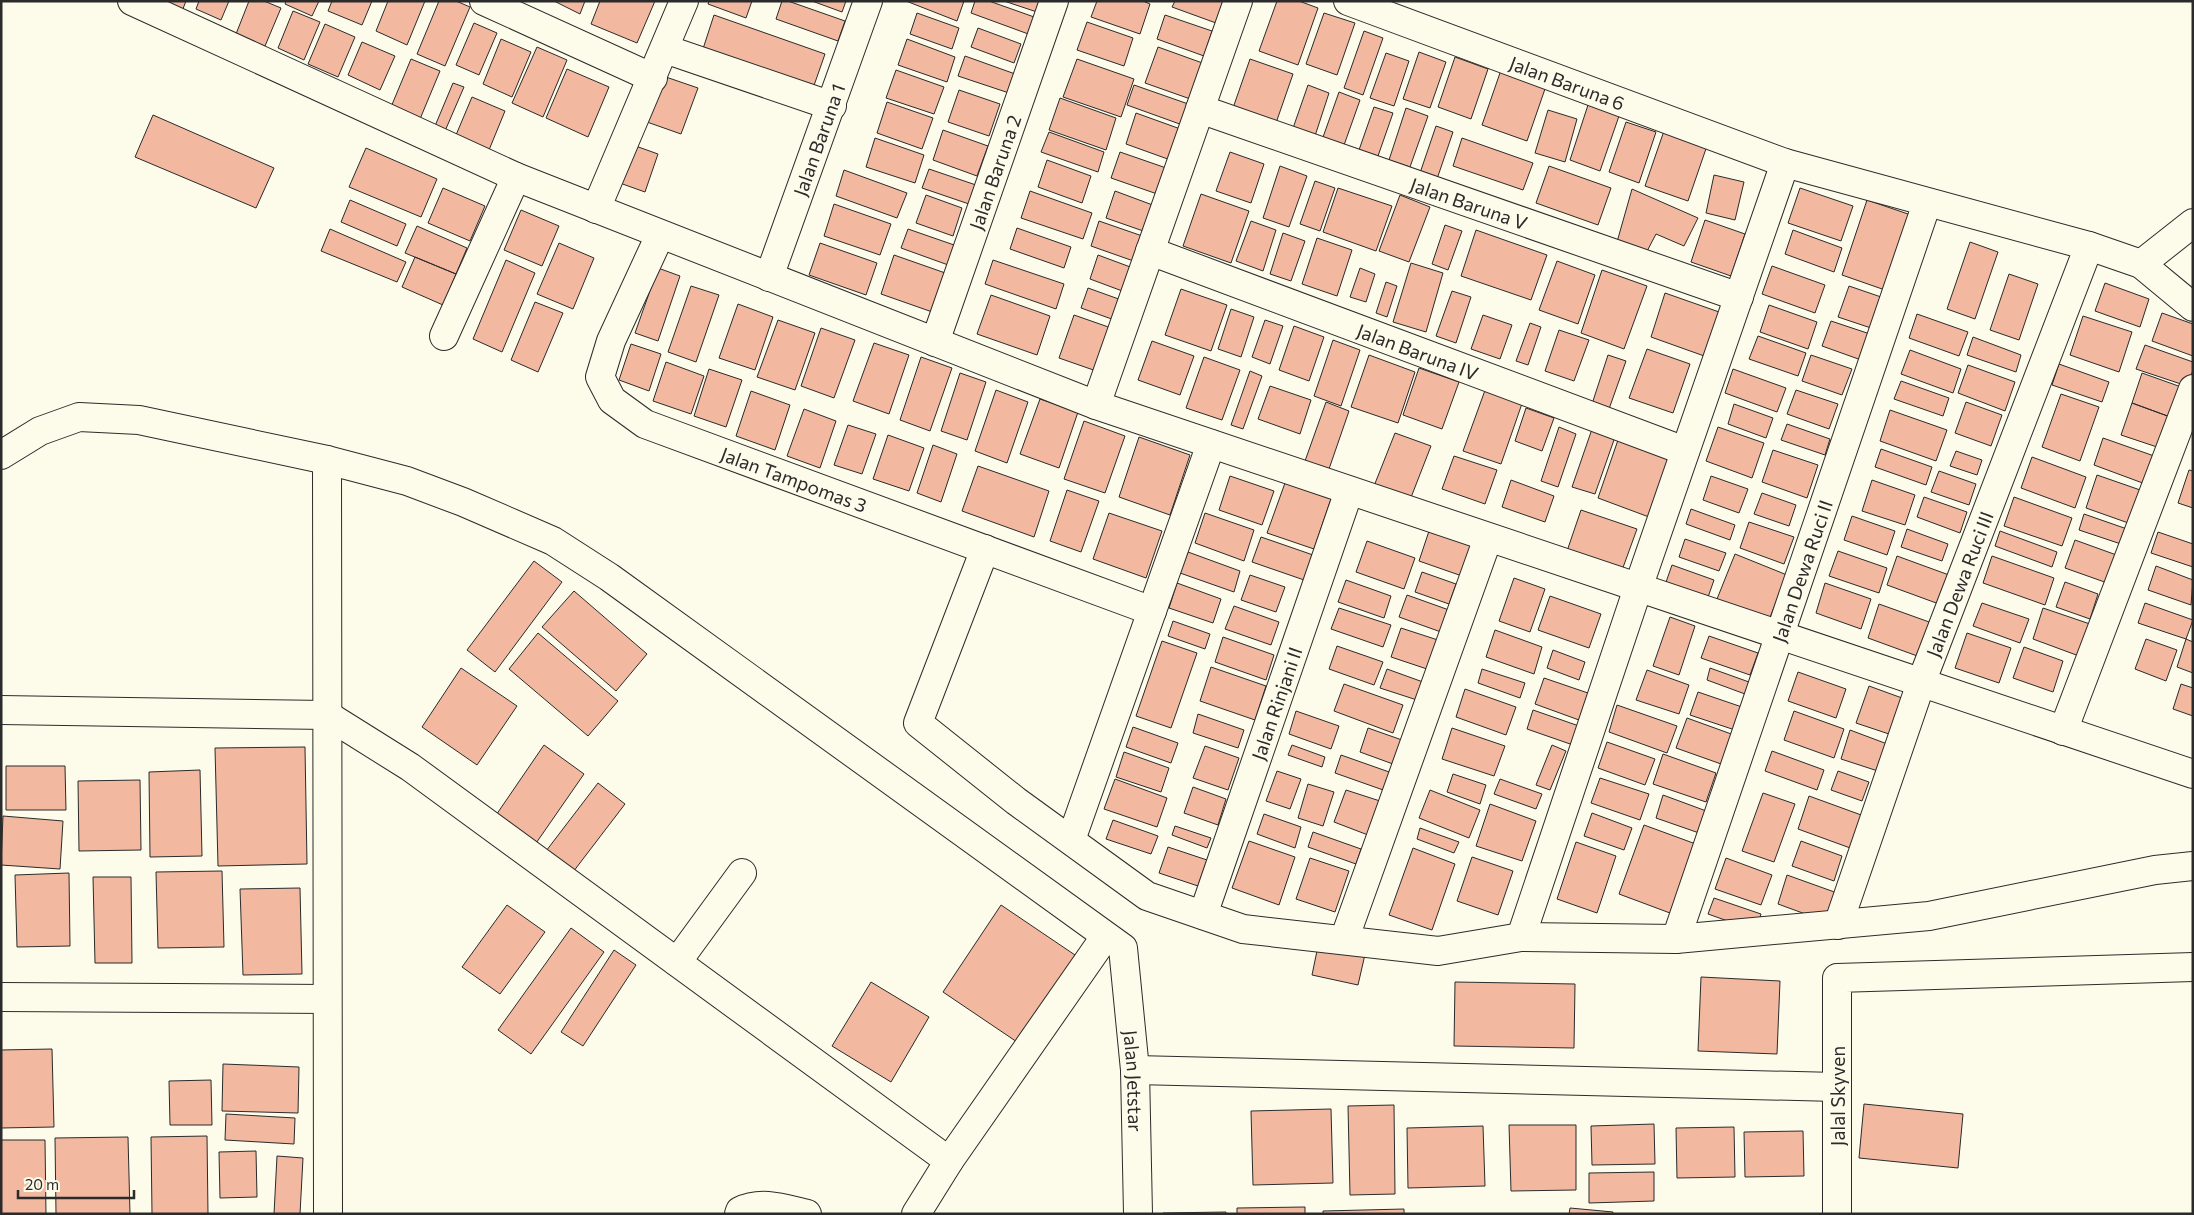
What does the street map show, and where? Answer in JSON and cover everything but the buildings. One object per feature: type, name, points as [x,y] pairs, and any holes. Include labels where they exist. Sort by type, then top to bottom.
[{"type":"street","points":[[132,1],[516,177],[1096,406],[2193,774]]},
{"type":"street","points":[[484,1],[653,78]]},
{"type":"street","points":[[596,209],[684,1]]},
{"type":"street","name":"Jalan Baruna 1","points":[[769,277],[832,106],[868,1]]},
{"type":"street","name":"Jalan Baruna 2","points":[[935,342],[1054,1]]},
{"type":"street","points":[[1096,406],[1238,1]]},
{"type":"street","name":"Jalan Baruna 6","points":[[1348,1],[1786,163],[2089,246],[2141,264]]},
{"type":"street","points":[[665,49],[832,106]]},
{"type":"street","name":"Jalan Baruna V","points":[[1200,109],[1739,297]]},
{"type":"street","points":[[1522,937],[1638,588],[1786,163]]},
{"type":"street","points":[[444,336],[516,177]]},
{"type":"street","name":"Jalan Dewa Ruci II","points":[[1676,938],[1927,203]]},
{"type":"street","points":[[2193,223],[2141,264],[2193,307]]},
{"type":"street","name":"Jalan Tampomas 3","points":[[660,235],[611,341],[600,377],[612,400],[645,424],[1152,611]]},
{"type":"street","name":"Jalan Dewa Ruci III","points":[[1838,924],[1922,683],[2089,246]]},
{"type":"street","name":"Jalan Baruna IV","points":[[1150,251],[1685,451]]},
{"type":"street","points":[[2063,731],[2193,389]]},
{"type":"street","points":[[1,455],[40,431],[79,417],[139,420],[327,460],[407,481],[463,502],[552,541],[609,577],[1114,943],[949,1161],[916,1214]]},
{"type":"street","points":[[1071,840],[1211,444]]},
{"type":"street","points":[[327,460],[328,1214]]},
{"type":"street","name":"Jalan Rinjani II","points":[[1203,915],[1349,491]]},
{"type":"street","points":[[1344,940],[1488,538]]},
{"type":"street","points":[[985,549],[918,723],[1016,800],[1147,896],[1243,929],[1438,951],[1522,937],[1676,938],[1929,916],[2155,870],[2192,865]]},
{"type":"street","points":[[1,710],[327,715],[410,767],[949,1161]]},
{"type":"street","points":[[677,962],[742,873]]},
{"type":"street","name":"Jalan Jetstar","points":[[1114,943],[1135,1070],[1138,1214]]},
{"type":"street","name":"Jalal Skyven","points":[[1837,1214],[1837,978],[2193,968]]},
{"type":"street","points":[[1,997],[327,999]]},
{"type":"street","points":[[1135,1070],[1836,1086]]},
{"type":"street","points":[[740,1214],[740,1211],[749,1206],[760,1204],[807,1214]]}]
